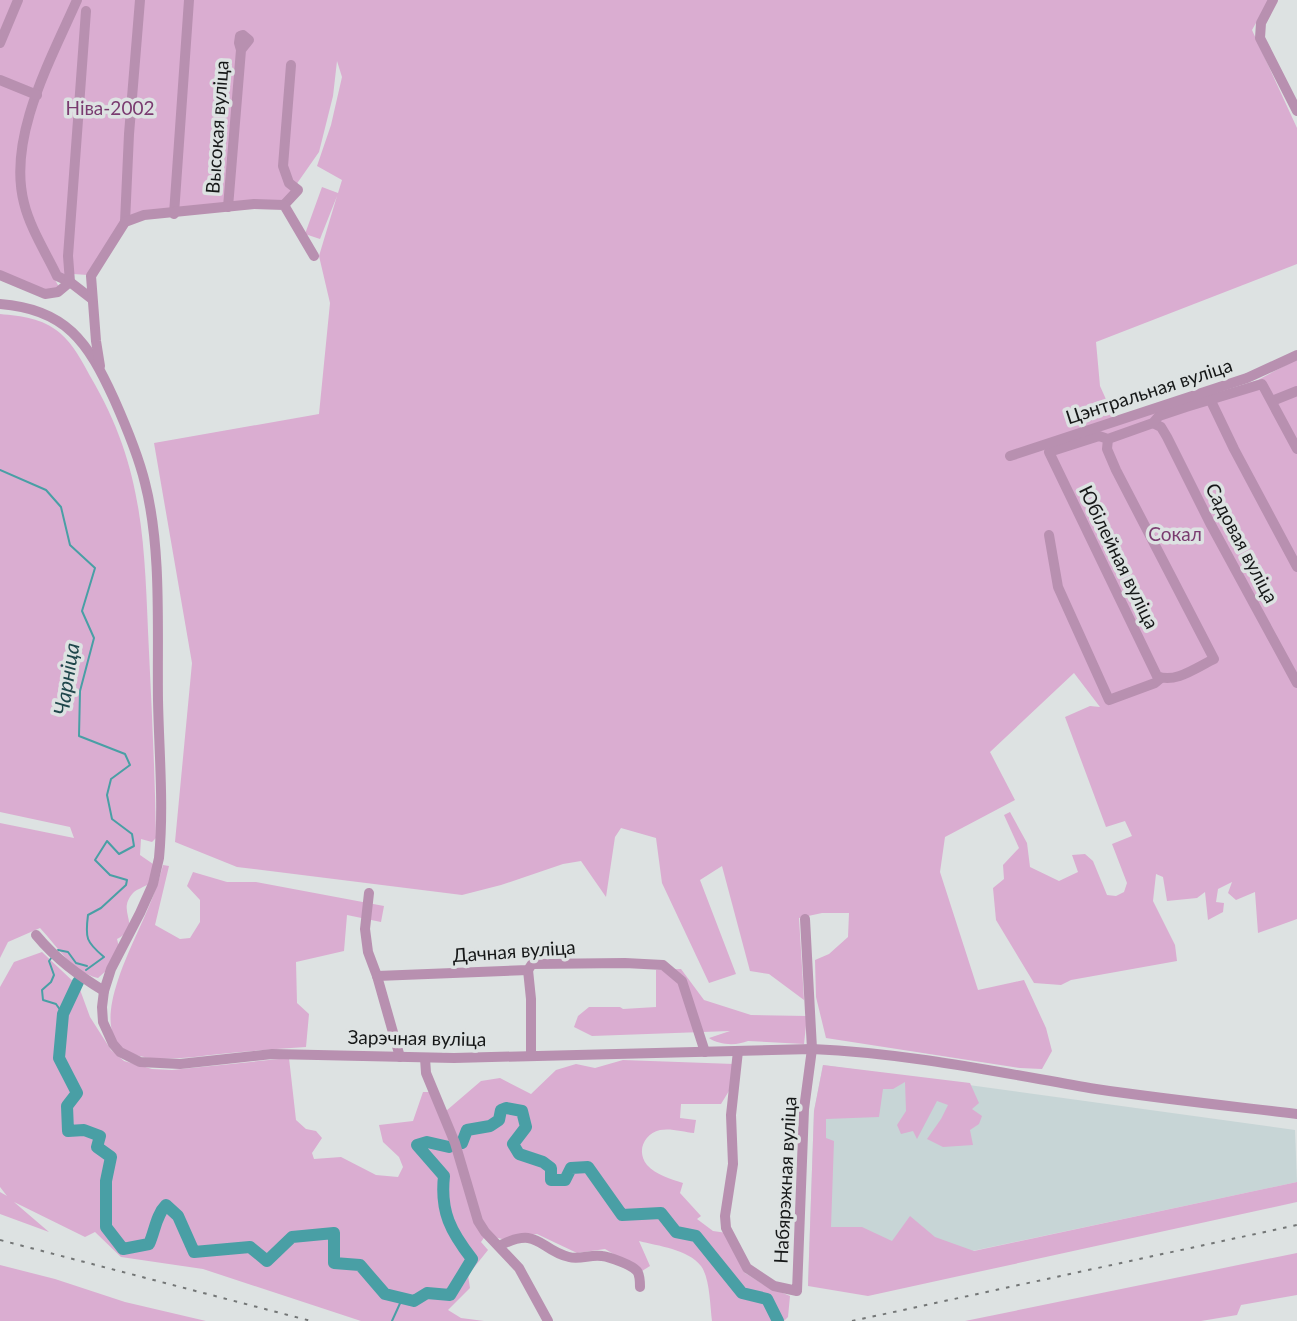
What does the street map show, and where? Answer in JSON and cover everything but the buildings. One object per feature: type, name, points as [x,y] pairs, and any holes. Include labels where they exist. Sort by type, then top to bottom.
[{"type":"street","points":[[0,43],[18,0]]},
{"type":"street","points":[[77,0],[37,95],[20,149],[20,189],[25,207],[57,276],[70,279],[92,299]]},
{"type":"street","points":[[101,370],[91,276],[125,222],[140,0]]},
{"type":"street","points":[[174,214],[189,0]]},
{"type":"street","points":[[1273,0],[1264,15],[1260,30],[1263,45],[1297,111]]},
{"type":"street","points":[[0,275],[45,294],[58,292],[70,279],[68,257],[86,11]]},
{"type":"street","name":"Высокая вуліца","points":[[228,207],[240,50]]},
{"type":"street","points":[[125,222],[144,215],[254,204],[284,205],[298,190],[289,183],[283,166],[291,65]]},
{"type":"street","points":[[0,80],[37,95]]},
{"type":"street","points":[[284,205],[314,256]]},
{"type":"street","points":[[0,304],[38,310],[60,321],[85,347],[101,370],[137,457],[151,512],[155,567],[160,842],[153,884],[118,953],[104,991],[78,975],[36,935]]},
{"type":"street","name":"Цэнтральная вуліца","points":[[1010,456],[1247,378],[1297,355]]},
{"type":"street","points":[[1049,536],[1058,587],[1109,700],[1155,683],[1159,677],[1172,679],[1214,659],[1116,470],[1107,449],[1108,439],[1153,423],[1159,416],[1262,384],[1297,449]]},
{"type":"street","points":[[1272,401],[1297,391]]},
{"type":"street","points":[[1210,399],[1297,567]]},
{"type":"street","points":[[1117,421],[1121,434]]},
{"type":"street","name":"Садовая вуліца","points":[[1153,423],[1161,428],[1167,437],[1210,523],[1297,683]]},
{"type":"street","name":"Юбілейная вуліца","points":[[1108,439],[1099,436],[1049,452],[1159,677]]},
{"type":"street","points":[[369,892],[365,929],[368,952],[400,1057]]},
{"type":"street","name":"Набярэжная вуліца","points":[[738,1051],[731,1115],[733,1164],[725,1216],[726,1228],[747,1268],[774,1286],[797,1291],[804,1109],[812,1049],[805,919]]},
{"type":"street","name":"Дачная вуліца","points":[[377,976],[528,970],[532,964],[657,964],[668,968],[682,981],[705,1052]]},
{"type":"street","points":[[528,970],[531,1056]]},
{"type":"street","name":"Зарэчная вуліца","points":[[104,991],[103,1015],[107,1035],[120,1052],[140,1062],[180,1064],[272,1054],[425,1058],[812,1049],[903,1056],[1100,1089],[1297,1114]]},
{"type":"street","points":[[425,1058],[426,1073],[455,1143],[478,1221],[519,1268],[548,1321]]},
{"type":"street","points":[[499,1246],[534,1238],[565,1256],[602,1256],[634,1269],[639,1276],[640,1287]]},
{"type":"shaded area","points":[[823,1065],[1295,1130],[1297,1182],[808,1286],[814,1111]]},
{"type":"green space","points":[[0,0],[1269,0],[1252,30],[1297,128],[1297,264],[1096,342],[1100,386],[1114,417],[1084,435],[1258,380],[1297,359],[1297,919],[1258,933],[1255,892],[1236,900],[1228,893],[1232,882],[1218,889],[1216,902],[1224,903],[1223,912],[1208,920],[1205,892],[1197,898],[1167,901],[1163,877],[1156,874],[1153,901],[1175,945],[1177,961],[1071,980],[1061,985],[1034,983],[996,920],[993,888],[1004,879],[1003,865],[1019,848],[1004,815],[1010,812],[1027,843],[1030,867],[1059,881],[1078,872],[1072,855],[1085,854],[1093,861],[1107,895],[1116,896],[1124,892],[1127,883],[1112,844],[1132,836],[1125,821],[1106,827],[1065,717],[1090,706],[1100,707],[1074,673],[990,752],[1015,800],[945,837],[940,872],[978,990],[1024,980],[1046,1028],[1052,1051],[1042,1069],[1020,1068],[826,1038],[816,997],[815,960],[829,954],[848,937],[849,913],[822,913],[799,918],[804,1000],[769,974],[750,971],[722,866],[700,880],[736,974],[709,983],[662,883],[656,838],[621,828],[615,837],[606,897],[581,861],[462,895],[237,867],[175,842],[192,663],[154,443],[319,414],[330,303],[319,256],[337,196],[320,239],[305,234],[322,187],[338,193],[342,180],[317,166],[331,125],[342,77],[337,61],[333,96],[319,152],[284,202],[124,216],[88,275],[73,274],[54,278],[59,287],[51,292],[0,273]]},
{"type":"green space","points":[[0,314],[24,317],[46,324],[65,337],[73,347],[108,411],[122,444],[139,510],[146,578],[156,838],[152,842],[141,839],[140,855],[153,864],[149,884],[135,892],[128,900],[128,929],[117,939],[119,947],[108,969],[98,978],[73,964],[40,928],[8,942],[0,958],[0,823],[74,838],[70,827],[0,812]]},
{"type":"green space","points":[[163,865],[169,866],[155,925],[180,939],[190,938],[200,922],[200,900],[187,886],[193,872],[227,882],[256,882],[384,906],[381,922],[347,915],[344,951],[296,962],[297,1003],[309,1014],[306,1047],[152,1058],[134,1054],[120,1046],[112,1032],[111,1010],[118,980],[154,895]]},
{"type":"green space","points":[[42,952],[79,987],[90,1017],[111,1050],[124,1061],[152,1069],[172,1070],[289,1058],[296,1120],[306,1129],[316,1131],[322,1138],[312,1153],[314,1159],[341,1157],[376,1175],[398,1177],[403,1167],[399,1157],[383,1142],[379,1125],[413,1121],[423,1092],[433,1092],[446,1111],[481,1081],[500,1078],[531,1094],[556,1070],[576,1064],[595,1068],[623,1060],[734,1064],[732,1086],[721,1104],[681,1104],[680,1118],[696,1120],[694,1133],[669,1129],[654,1132],[643,1144],[642,1154],[647,1165],[655,1171],[683,1183],[680,1193],[701,1216],[697,1219],[713,1231],[727,1233],[745,1273],[790,1296],[788,1317],[784,1321],[712,1321],[704,1271],[695,1260],[672,1249],[639,1241],[650,1266],[642,1271],[605,1249],[577,1253],[537,1234],[502,1239],[486,1235],[481,1242],[488,1250],[468,1275],[470,1288],[448,1310],[461,1318],[484,1321],[361,1321],[203,1269],[121,1257],[95,1232],[85,1237],[14,1202],[49,1232],[0,1214],[0,1192],[7,1196],[0,1187],[0,987],[14,962]]},
{"type":"green space","points":[[681,969],[704,1000],[751,1015],[807,1016],[804,1044],[748,1041],[728,1044],[709,1038],[730,1031],[592,1036],[574,1027],[578,1016],[589,1007],[656,1007],[656,970]]},
{"type":"green space","points":[[823,1065],[970,1083],[979,1103],[972,1109],[982,1116],[979,1124],[970,1130],[973,1145],[943,1147],[927,1139],[948,1105],[937,1101],[917,1139],[913,1131],[901,1134],[897,1125],[906,1111],[905,1082],[893,1089],[883,1089],[879,1117],[826,1119],[826,1138],[834,1141],[831,1227],[862,1227],[892,1241],[910,1216],[935,1237],[974,1251],[1297,1182],[1297,1202],[868,1296],[808,1286],[814,1111]]},
{"type":"green space","points":[[1297,1253],[1297,1295],[1241,1305],[1237,1315],[1201,1321],[965,1321]]},
{"type":"green space","points":[[0,1265],[55,1279],[125,1302],[206,1321],[0,1321]]},
{"type":"waterway","name":"Чарніца","points":[[0,470],[46,490],[61,507],[70,545],[95,568],[82,611],[94,638],[80,691],[79,736],[125,754],[130,765],[111,779],[107,795],[112,819],[132,834],[134,846],[119,854],[107,841],[95,860],[110,875],[127,880],[126,885],[101,908],[88,915],[88,939],[104,957],[86,970]]},
{"type":"waterway","name":"Чарніца","points":[[58,950],[68,952],[76,963],[87,966]]},
{"type":"waterway","name":"Чарніца","points":[[52,957],[49,961],[54,975],[42,990],[43,1000],[56,1004],[63,1014]]},
{"type":"waterway","name":"Чарніца","points":[[78,982],[63,1014],[59,1058],[77,1093],[67,1106],[68,1131],[84,1130],[100,1136],[97,1147],[111,1157],[106,1181],[106,1227],[123,1249],[149,1244],[158,1218],[166,1205],[178,1216],[194,1252],[250,1247],[267,1261],[292,1237],[334,1233],[334,1263],[360,1265],[385,1294],[414,1301],[427,1293],[450,1295],[472,1259],[458,1240],[449,1221],[444,1200],[444,1176],[417,1145],[427,1142],[449,1147]]},
{"type":"waterway","name":"Чарніца","points":[[462,1143],[467,1130],[490,1126],[499,1120],[501,1110],[506,1108],[522,1111],[526,1127],[513,1144],[519,1154],[543,1162],[551,1168],[551,1180],[565,1180],[571,1168],[588,1167],[622,1215],[661,1213],[676,1232],[696,1236],[742,1293],[767,1299],[778,1321]]},
{"type":"waterway","points":[[392,1321],[402,1299]]},
{"type":"railway","points":[[852,1321],[1297,1225]]},
{"type":"railway","points":[[0,1240],[311,1321]]},
{"type":"park label","name":"Ніва-2002","points":[[110,108]]},
{"type":"park label","name":"Сокал","points":[[1175,534]]}]
